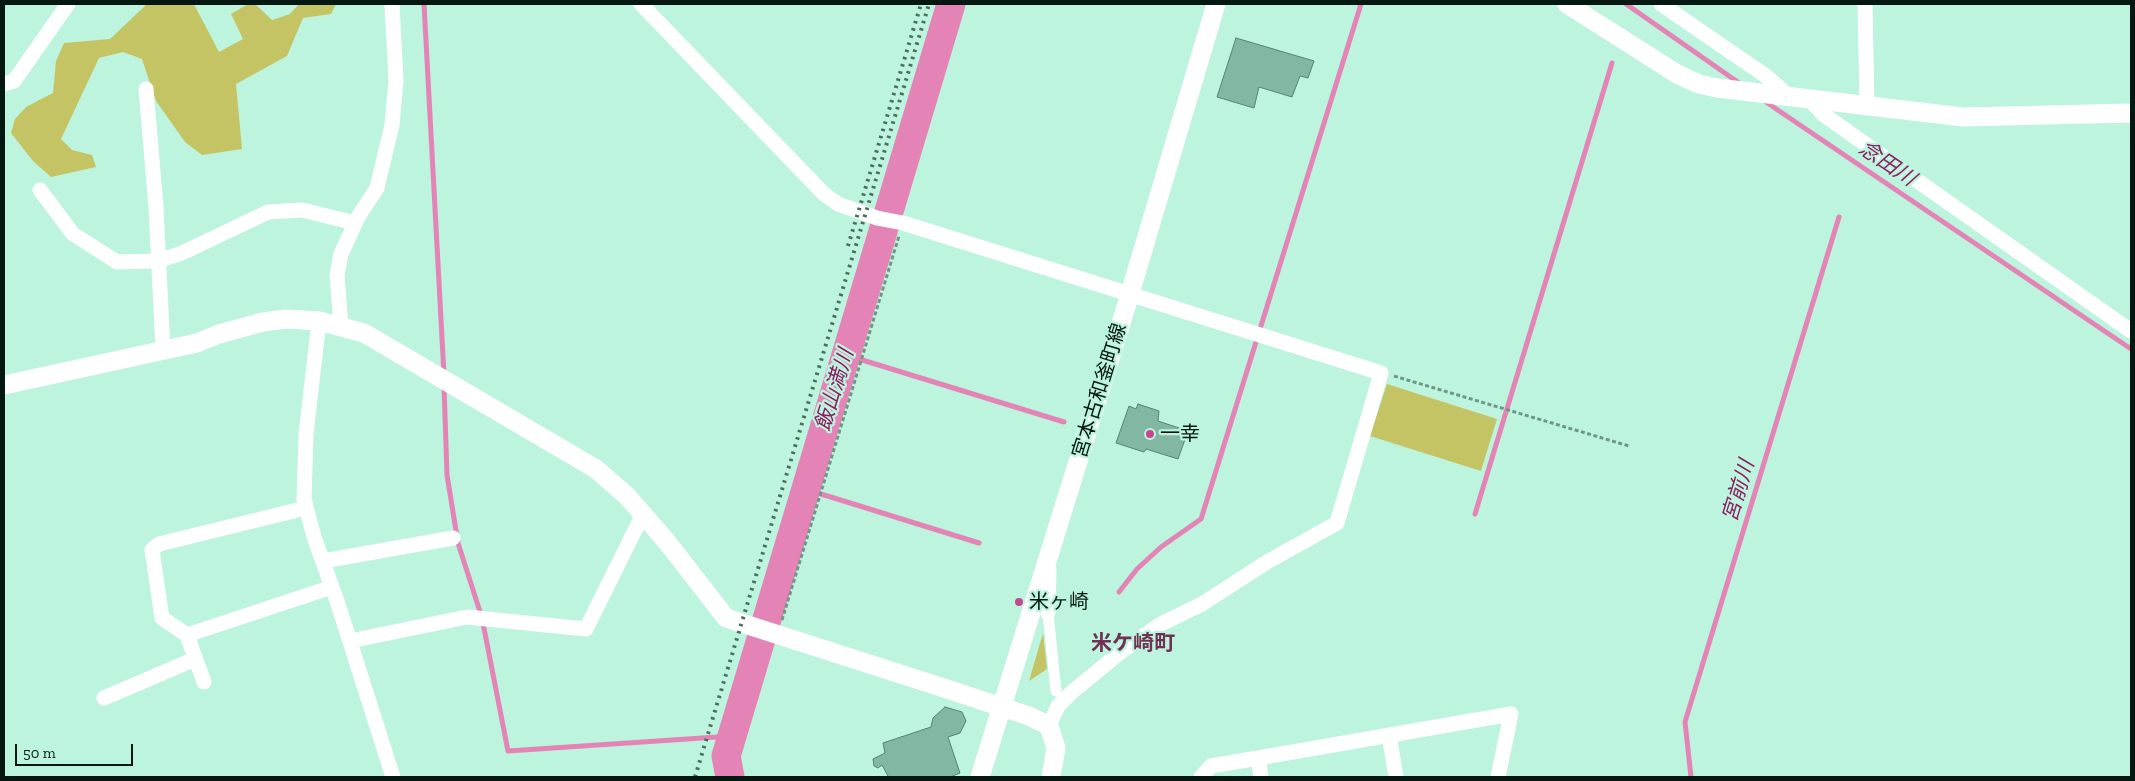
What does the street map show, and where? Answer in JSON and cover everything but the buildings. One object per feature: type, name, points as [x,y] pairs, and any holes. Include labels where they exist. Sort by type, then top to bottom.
[{"type":"street","points":[[4,84],[14,81],[68,4]]},
{"type":"street","points":[[341,326],[337,275],[341,254],[355,223],[377,188],[392,125],[396,81],[392,4]]},
{"type":"street","points":[[641,4],[824,194],[838,204],[876,218],[899,223],[1381,373],[1337,524],[1267,562],[1202,604],[1161,624],[1092,674],[1058,706],[1049,726],[1056,748],[1051,777]]},
{"type":"street","name":"宮本古和釜町線","points":[[977,775],[1001,707],[1130,294],[1216,4]]},
{"type":"street","points":[[1567,4],[1677,74],[1699,84],[1742,92],[1972,117],[2131,114]]},
{"type":"street","points":[[1661,4],[1766,76],[1793,97],[1824,115],[2131,331]]},
{"type":"street","points":[[1865,4],[1867,106]]},
{"type":"street","points":[[146,89],[163,351]]},
{"type":"street","points":[[40,190],[73,234],[117,262],[158,261],[209,242],[268,212],[302,210],[355,223]]},
{"type":"street","points":[[4,385],[196,343],[219,334],[263,322],[286,320],[319,321],[364,333],[596,470],[627,496],[667,542],[720,612],[734,622],[1001,707],[1049,726]]},
{"type":"street","points":[[319,321],[306,434],[304,499],[393,777]]},
{"type":"street","points":[[204,682],[187,634],[162,618],[152,550],[159,544],[306,508]]},
{"type":"street","points":[[350,641],[467,617],[586,629],[643,514]]},
{"type":"street","points":[[323,562],[453,538]]},
{"type":"street","points":[[1050,550],[1048,613],[1058,706]]},
{"type":"street","points":[[187,634],[332,587]]},
{"type":"street","points":[[104,698],[195,660]]},
{"type":"street","points":[[1201,777],[1211,766],[1511,714],[1498,777]]},
{"type":"street","points":[[1389,735],[1396,777]]},
{"type":"street","points":[[1258,758],[1261,777]]},
{"type":"path","points":[[775,635],[899,223]]},
{"type":"path","points":[[1381,373],[1629,446]]},
{"type":"shaded area","points":[[147,4],[191,4],[195,6],[219,52],[243,39],[231,14],[248,4],[255,4],[272,20],[290,14],[299,4],[336,4],[331,14],[303,18],[287,56],[236,84],[242,149],[202,155],[185,142],[156,101],[142,59],[123,52],[99,58],[61,139],[72,150],[92,155],[96,167],[51,177],[33,161],[11,133],[15,119],[26,107],[53,93],[56,61],[64,43],[110,39]]},
{"type":"shaded area","points":[[1387,384],[1497,419],[1481,471],[1370,436]]},
{"type":"shaded area","points":[[1043,633],[1047,669],[1029,681]]},
{"type":"waterway","points":[[424,4],[444,375]]},
{"type":"waterway","name":"飯山満川","points":[[730,777],[726,756],[951,4]]},
{"type":"waterway","points":[[1119,592],[1137,569],[1161,547],[1201,519],[1361,4]]},
{"type":"waterway","name":"念田川","points":[[1626,4],[1742,85]]},
{"type":"waterway","points":[[1475,514],[1612,63]]},
{"type":"waterway","name":"念田川","points":[[1763,100],[2131,349]]},
{"type":"waterway","name":"宮前川","points":[[1691,777],[1685,722],[1839,217]]},
{"type":"waterway","points":[[846,355],[1064,422]]},
{"type":"waterway","points":[[444,386],[447,475],[458,543],[482,618],[508,751],[732,736]]},
{"type":"waterway","points":[[805,489],[979,543]]},
{"type":"railway","points":[[848,246],[921,4]]},
{"type":"railway","points":[[695,777],[929,4]]},
{"type":"place","name":"一幸","points":[[1150,434]]},
{"type":"place","name":"米ヶ崎","points":[[1019,602]]},
{"type":"district","name":"米ケ崎町","points":[[1133,644]]}]
